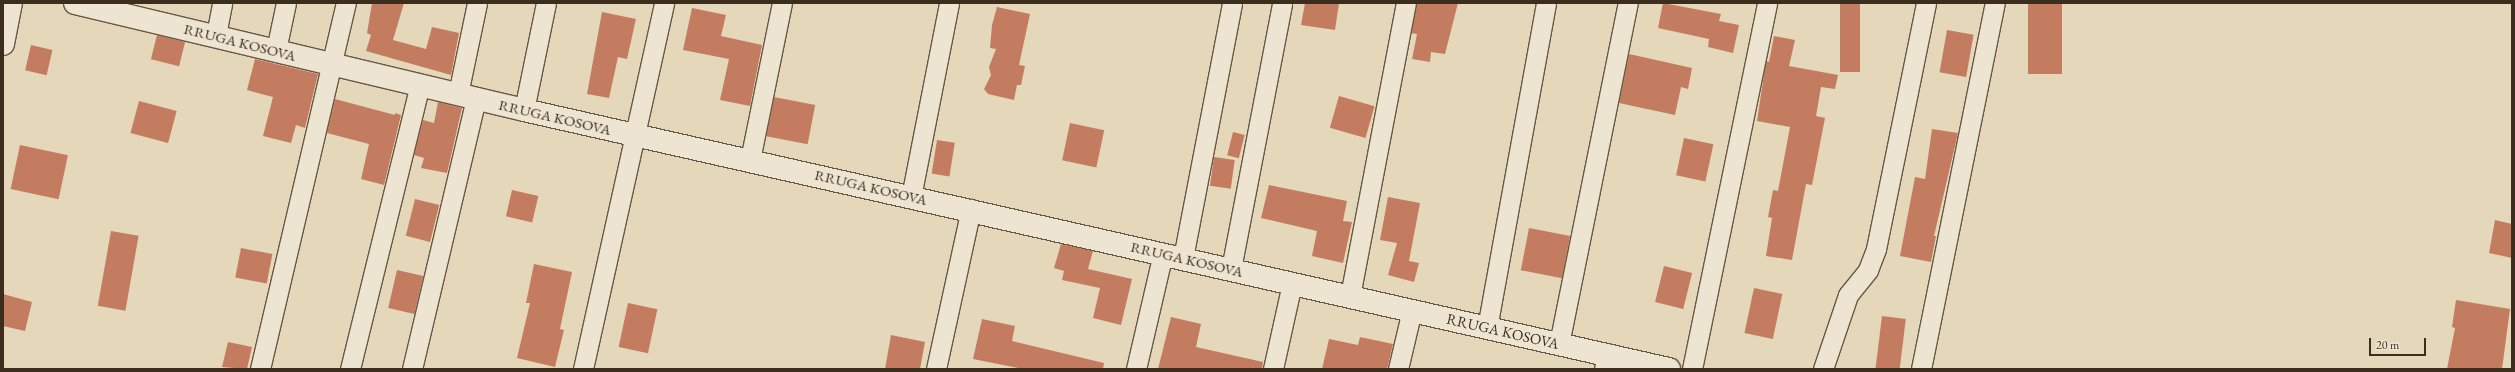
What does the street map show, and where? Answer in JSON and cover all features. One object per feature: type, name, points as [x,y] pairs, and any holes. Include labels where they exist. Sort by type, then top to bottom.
[{"type":"street","name":"RRUGA KOSOVA","points":[[75,3],[216,35],[333,65],[524,110],[911,197],[971,209],[1560,344],[1606,362],[1669,369]]},
{"type":"street","points":[[216,35],[222,3]]},
{"type":"street","points":[[276,50],[286,3]]},
{"type":"street","points":[[260,369],[333,65],[346,3]]},
{"type":"street","points":[[412,369],[467,96],[477,3]]},
{"type":"street","points":[[524,110],[546,3]]},
{"type":"street","points":[[583,369],[664,3]]},
{"type":"street","points":[[750,160],[782,3]]},
{"type":"street","points":[[911,197],[950,3]]},
{"type":"street","points":[[1136,369],[1173,255],[1232,3]]},
{"type":"street","points":[[1231,269],[1282,3]]},
{"type":"street","points":[[1350,296],[1406,3]]},
{"type":"street","points":[[1486,328],[1546,3]]},
{"type":"street","points":[[1560,344],[1628,3]]},
{"type":"street","points":[[1692,369],[1767,3]]},
{"type":"street","points":[[1823,369],[1848,295],[1868,270],[1876,249],[1926,3]]},
{"type":"street","points":[[1921,369],[1995,3]]},
{"type":"street","points":[[3,44],[8,7]]},
{"type":"street","points":[[350,369],[420,85]]},
{"type":"street","points":[[936,369],[971,209]]},
{"type":"street","points":[[1273,369],[1292,283]]},
{"type":"street","points":[[1398,369],[1412,310]]},
{"type":"building","points":[[372,3],[404,3],[393,40],[426,49],[432,27],[459,33],[451,75],[366,51],[371,35],[367,33]]},
{"type":"building","points":[[1305,3],[1339,3],[1335,30],[1301,25]]},
{"type":"building","points":[[1417,3],[1458,3],[1445,54],[1431,52],[1430,62],[1412,59],[1417,34],[1411,33]]},
{"type":"building","points":[[1663,3],[1721,14],[1719,21],[1739,25],[1733,53],[1708,47],[1709,39],[1658,28]]},
{"type":"building","points":[[1840,3],[1860,3],[1860,72],[1840,72]]},
{"type":"building","points":[[2028,3],[2062,3],[2062,74],[2028,74]]},
{"type":"building","points":[[997,7],[1030,14],[1019,65],[1025,66],[1021,85],[1017,85],[1014,100],[988,94],[984,89],[991,75],[989,67],[996,49],[990,48],[992,25]]},
{"type":"building","points":[[692,8],[726,15],[721,36],[762,45],[750,106],[720,100],[729,59],[683,50]]},
{"type":"building","points":[[602,12],[636,19],[627,59],[618,57],[609,98],[587,94]]},
{"type":"building","points":[[1947,30],[1974,35],[1966,77],[1940,72]]},
{"type":"building","points":[[157,35],[185,42],[179,66],[151,59]]},
{"type":"building","points":[[1774,36],[1795,40],[1789,66],[1838,75],[1835,89],[1821,87],[1816,116],[1825,118],[1812,185],[1806,184],[1792,260],[1766,256],[1772,218],[1768,217],[1773,190],[1778,191],[1790,127],[1757,121],[1766,61],[1769,62]]},
{"type":"building","points":[[31,45],[52,50],[47,75],[25,70]]},
{"type":"building","points":[[1629,54],[1692,68],[1688,89],[1681,87],[1675,115],[1619,103]]},
{"type":"building","points":[[255,59],[318,74],[305,128],[296,125],[291,143],[263,136],[273,97],[247,90]]},
{"type":"building","points":[[1339,96],[1375,106],[1365,138],[1330,128]]},
{"type":"building","points":[[774,97],[815,105],[808,144],[766,136]]},
{"type":"building","points":[[335,99],[395,115],[395,113],[401,115],[384,185],[361,179],[369,144],[327,133]]},
{"type":"building","points":[[139,101],[177,111],[168,143],[130,133]]},
{"type":"building","points":[[438,102],[462,108],[447,173],[421,168],[424,158],[414,155],[423,120],[434,123]]},
{"type":"building","points":[[1070,123],[1104,130],[1096,167],[1062,160]]},
{"type":"building","points":[[1932,129],[1958,133],[1934,236],[1936,236],[1931,262],[1900,256],[1915,177],[1925,179]]},
{"type":"building","points":[[1233,132],[1245,135],[1239,158],[1227,155]]},
{"type":"building","points":[[1684,138],[1713,144],[1705,181],[1676,175]]},
{"type":"building","points":[[937,140],[955,143],[949,176],[932,174]]},
{"type":"building","points":[[20,145],[68,155],[59,199],[11,189]]},
{"type":"building","points":[[1214,157],[1235,160],[1231,189],[1210,186]]},
{"type":"building","points":[[1269,185],[1347,201],[1343,221],[1352,222],[1343,263],[1312,256],[1317,231],[1261,218]]},
{"type":"building","points":[[512,190],[538,196],[532,222],[506,216]]},
{"type":"building","points":[[1388,197],[1420,203],[1409,261],[1419,263],[1414,282],[1388,275],[1397,243],[1380,240]]},
{"type":"building","points":[[415,199],[439,205],[430,242],[406,236]]},
{"type":"building","points":[[2495,220],[2512,224],[2512,258],[2489,253]]},
{"type":"building","points":[[1529,228],[1570,236],[1562,278],[1521,270]]},
{"type":"building","points":[[111,231],[139,236],[125,311],[98,306]]},
{"type":"building","points":[[1061,244],[1093,251],[1088,269],[1132,279],[1121,325],[1093,318],[1100,288],[1062,280],[1064,271],[1054,268]]},
{"type":"building","points":[[241,248],[272,254],[267,284],[235,277]]},
{"type":"building","points":[[534,264],[572,272],[560,329],[564,330],[555,367],[517,358],[530,303],[526,303]]},
{"type":"building","points":[[1664,266],[1692,273],[1683,309],[1655,302]]},
{"type":"building","points":[[397,270],[423,276],[415,314],[388,308]]},
{"type":"building","points":[[1754,288],[1782,294],[1773,339],[1744,333]]},
{"type":"building","points":[[3,294],[32,302],[25,331],[3,326]]},
{"type":"building","points":[[2456,300],[2510,309],[2502,369],[2447,369],[2455,328],[2452,327]]},
{"type":"building","points":[[628,303],[657,309],[648,353],[619,347]]},
{"type":"building","points":[[1882,316],[1906,319],[1900,369],[1876,369]]},
{"type":"building","points":[[1171,317],[1201,324],[1196,347],[1263,362],[1262,369],[1158,369]]},
{"type":"building","points":[[982,319],[1015,326],[1012,341],[1104,363],[1103,369],[1023,369],[973,359]]},
{"type":"building","points":[[891,335],[925,342],[920,369],[885,369]]},
{"type":"building","points":[[1360,337],[1393,344],[1387,369],[1322,369],[1329,339],[1358,345]]},
{"type":"building","points":[[228,342],[252,347],[247,369],[222,367]]}]
